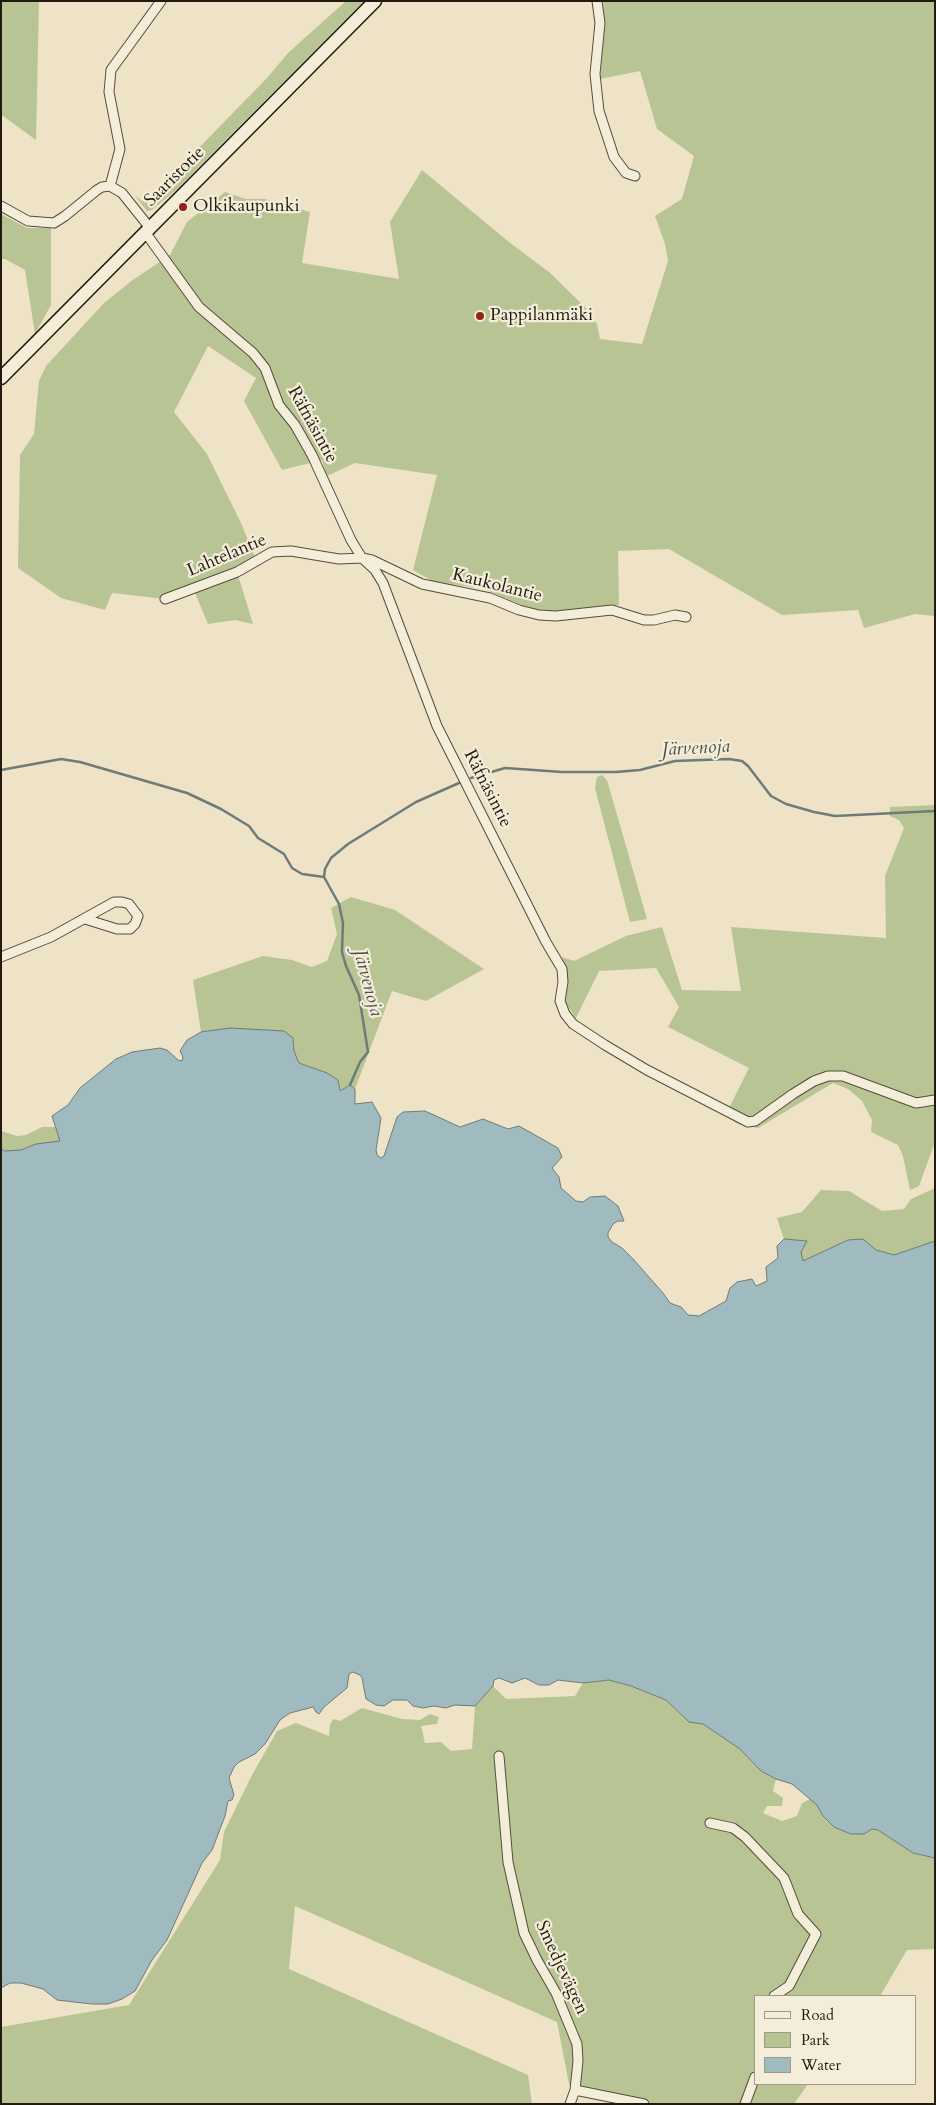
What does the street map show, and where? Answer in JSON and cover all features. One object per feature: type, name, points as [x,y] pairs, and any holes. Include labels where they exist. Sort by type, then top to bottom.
[{"type":"main road","name":"Saaristotie","points":[[1,378],[375,1]]},
{"type":"street","points":[[1,206],[28,221],[54,223],[97,190],[110,186],[120,149],[109,92],[111,70],[162,1]]},
{"type":"street","points":[[597,1],[600,23],[595,80],[599,111],[614,157],[626,173],[635,176]]},
{"type":"street","name":"Räfnäsintie","points":[[110,186],[122,193],[200,307],[253,353],[265,368],[279,405],[295,425],[312,455],[351,540],[362,558],[375,570],[382,583],[437,726],[546,942],[562,969],[564,982],[560,1001],[565,1014],[573,1024],[647,1070],[748,1122],[756,1122],[793,1094],[814,1081],[828,1076],[843,1076],[916,1103],[935,1100]]},
{"type":"street","name":"Lahtelantie","points":[[165,599],[237,572],[272,552],[312,553],[339,559],[362,558]]},
{"type":"street","name":"Kaukolantie","points":[[362,558],[384,565],[422,584],[490,598],[519,610],[539,615],[556,616],[612,610],[644,620],[654,620],[674,615],[686,617]]},
{"type":"street","points":[[1,957],[52,937],[114,902],[128,904],[138,916],[135,924],[130,929],[117,929],[85,919]]},
{"type":"street","name":"Smedjevägen","points":[[499,1756],[508,1862],[514,1897],[524,1933],[556,1993],[577,2044],[578,2061],[570,2104]]},
{"type":"street","points":[[710,1823],[733,1828],[745,1837],[784,1878],[798,1914],[816,1934],[789,1986],[776,1995]]},
{"type":"street","points":[[745,2104],[754,2080]]},
{"type":"street","points":[[574,2090],[644,2104]]},
{"type":"green space","points":[[1,1],[39,1],[36,140],[3,116],[1,118]]},
{"type":"green space","points":[[346,1],[364,1],[175,191],[152,210],[147,211],[135,196],[145,203],[266,79],[289,52]]},
{"type":"green space","points":[[603,1],[935,1],[935,616],[915,614],[864,628],[858,610],[782,615],[669,549],[618,551],[619,605],[572,612],[547,612],[526,607],[482,588],[434,582],[413,570],[437,475],[355,463],[327,476],[322,460],[282,470],[244,401],[256,378],[208,346],[174,412],[207,454],[241,523],[256,560],[237,572],[253,624],[235,620],[208,624],[193,588],[165,599],[112,593],[105,610],[61,598],[18,568],[20,455],[34,434],[39,381],[46,366],[104,303],[134,279],[170,255],[187,222],[225,192],[246,199],[265,199],[310,212],[302,263],[399,279],[390,222],[422,170],[509,242],[549,272],[585,307],[597,324],[600,339],[642,344],[668,261],[665,244],[655,216],[682,199],[694,156],[657,129],[640,71],[600,79],[605,23]]},
{"type":"green space","points":[[1,214],[27,228],[51,228],[51,305],[35,334],[25,270],[5,259],[1,259]]},
{"type":"green space","points":[[602,775],[607,780],[647,919],[630,922],[595,788],[597,777]]},
{"type":"green space","points":[[935,805],[935,1142],[919,1186],[910,1190],[903,1156],[898,1145],[871,1132],[872,1120],[862,1101],[848,1089],[833,1083],[758,1128],[738,1124],[725,1116],[749,1068],[668,1027],[679,1007],[656,968],[599,971],[576,1018],[566,1004],[566,968],[562,957],[574,961],[626,936],[662,927],[682,990],[741,991],[731,927],[886,938],[885,876],[904,828],[899,820],[890,816],[890,807]]},
{"type":"green space","points":[[351,897],[395,910],[484,969],[426,1001],[392,991],[355,1089],[350,1085],[340,1091],[338,1080],[327,1073],[299,1063],[215,1044],[201,1032],[193,980],[263,956],[292,960],[312,967],[327,961],[337,934],[331,908]]},
{"type":"green space","points":[[42,1127],[55,1127],[72,1158],[1,1194],[1,1131],[17,1136],[26,1135]]},
{"type":"green space","points":[[935,1188],[935,1297],[773,1264],[778,1258],[777,1246],[784,1239],[777,1218],[802,1212],[821,1190],[849,1191],[882,1211],[904,1209],[911,1199]]},
{"type":"green space","points":[[609,1680],[631,1686],[666,1700],[689,1722],[703,1724],[724,1737],[740,1749],[761,1771],[776,1779],[773,1791],[783,1798],[782,1806],[767,1806],[763,1813],[782,1821],[797,1816],[802,1803],[810,1799],[817,1805],[823,1816],[878,1830],[913,1853],[935,1858],[935,1949],[907,1950],[881,1995],[754,1995],[754,2085],[807,2085],[794,2104],[644,2104],[575,2090],[569,2084],[557,2022],[295,1906],[289,1969],[528,2075],[532,2104],[1,2104],[1,2027],[129,2005],[220,1860],[224,1832],[252,1775],[277,1731],[296,1723],[329,1736],[330,1725],[333,1719],[340,1721],[362,1708],[402,1719],[420,1720],[430,1714],[439,1717],[437,1724],[421,1726],[425,1743],[441,1742],[451,1751],[472,1749],[475,1706],[493,1686],[506,1699],[575,1696],[583,1683]]},
{"type":"water","points":[[230,1028],[284,1031],[293,1038],[294,1051],[299,1063],[327,1073],[338,1080],[340,1091],[350,1085],[355,1089],[355,1104],[372,1102],[381,1118],[376,1150],[377,1155],[381,1158],[384,1156],[397,1117],[403,1112],[425,1111],[460,1127],[483,1119],[508,1129],[519,1126],[558,1148],[562,1157],[552,1168],[559,1177],[561,1188],[576,1201],[583,1202],[590,1197],[605,1196],[618,1206],[624,1221],[618,1221],[613,1224],[608,1237],[633,1259],[670,1303],[681,1307],[688,1315],[699,1316],[726,1301],[730,1288],[737,1282],[752,1279],[756,1286],[767,1281],[766,1267],[778,1258],[777,1246],[784,1239],[807,1241],[801,1252],[803,1261],[848,1240],[863,1239],[876,1250],[894,1255],[935,1241],[935,1858],[913,1853],[878,1830],[872,1829],[864,1834],[851,1834],[834,1827],[823,1816],[817,1805],[792,1784],[776,1779],[761,1771],[740,1749],[703,1724],[689,1722],[666,1700],[631,1686],[609,1680],[583,1683],[558,1680],[549,1685],[539,1685],[525,1678],[512,1683],[499,1678],[494,1680],[493,1686],[475,1706],[455,1705],[446,1708],[434,1706],[423,1708],[413,1706],[407,1700],[393,1700],[384,1706],[376,1705],[366,1699],[362,1678],[353,1672],[349,1674],[347,1688],[324,1707],[319,1714],[313,1707],[290,1713],[280,1720],[265,1744],[255,1754],[239,1762],[234,1767],[229,1778],[234,1795],[232,1800],[228,1801],[225,1816],[212,1850],[202,1863],[167,1940],[152,1960],[135,1991],[122,1999],[108,2004],[92,2004],[57,2000],[43,1989],[21,1983],[10,1983],[1,1988],[1,1149],[5,1151],[21,1150],[36,1144],[60,1141],[52,1116],[68,1105],[80,1088],[116,1059],[132,1052],[160,1048],[167,1050],[178,1060],[182,1061],[183,1057],[180,1051],[187,1040],[201,1032]]},
{"type":"waterway","points":[[1,770],[61,759],[80,762],[187,793],[221,809],[249,826],[258,838],[284,854],[292,868],[302,874],[324,877]]},
{"type":"waterway","name":"Järvenoja","points":[[471,778],[505,768],[562,772],[616,772],[640,770],[675,761],[729,759],[742,761],[748,766],[771,796],[786,804],[814,812],[835,816],[935,811]]},
{"type":"waterway","name":"Järvenoja","points":[[350,1085],[360,1062],[368,1052],[359,995],[342,952],[343,923],[339,904],[324,877],[325,869],[331,858],[348,844],[416,802],[459,783]]},
{"type":"place","name":"Olkikaupunki","points":[[183,207]]},
{"type":"place","name":"Pappilanmäki","points":[[480,316]]}]
